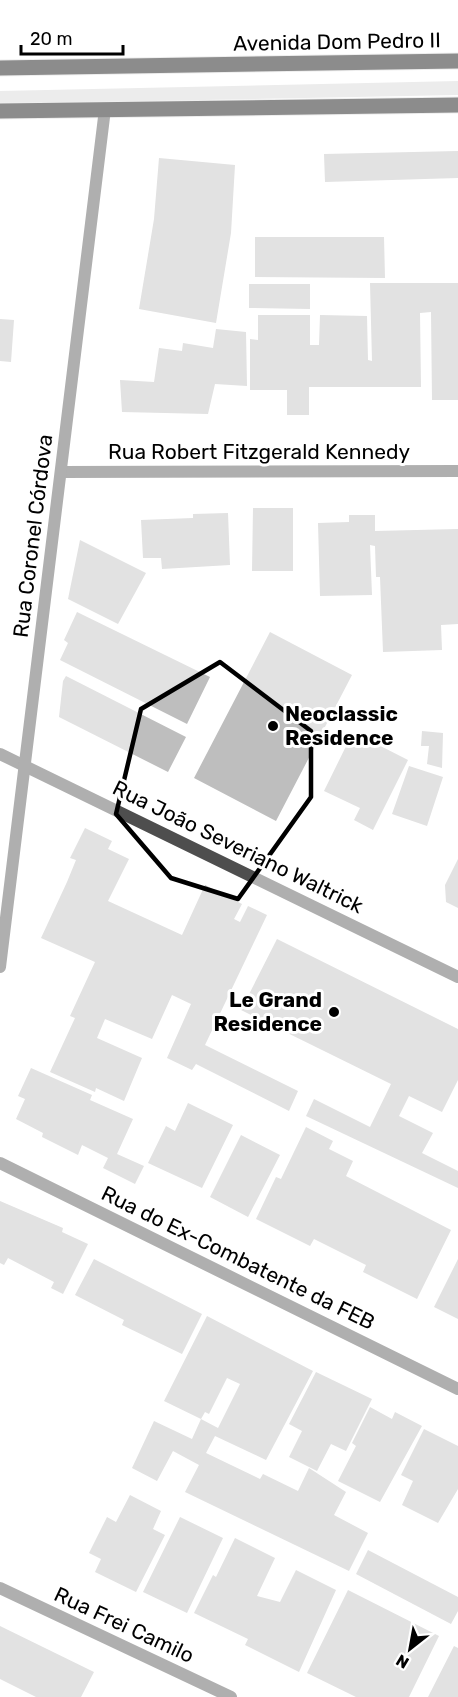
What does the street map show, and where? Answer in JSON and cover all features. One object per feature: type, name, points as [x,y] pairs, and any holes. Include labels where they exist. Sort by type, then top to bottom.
[{"type":"main road","name":"Avenida Dom Pedro II","points":[[0,69],[458,61]]},
{"type":"main road","points":[[0,111],[458,105]]},
{"type":"street","name":"Rua Coronel Córdova","points":[[0,967],[105,109]]},
{"type":"street","name":"Rua Robert Fitzgerald Kennedy","points":[[61,472],[458,471]]},
{"type":"street","name":"Rua João Severiano Waltrick","points":[[0,754],[25,764],[458,977]]},
{"type":"street","name":"Rua do Ex-Combatente da FEB","points":[[0,1163],[458,1389]]},
{"type":"street","name":"Rua Frei Camilo","points":[[0,1588],[231,1697]]},
{"type":"highlighted area","points":[[220,662],[311,731],[311,797],[238,899],[171,878],[116,814],[141,709]]},
{"type":"shaded area","points":[[458,81],[458,95],[0,104],[0,91]]},
{"type":"building","points":[[458,151],[458,178],[325,182],[324,154]]},
{"type":"building","points":[[159,158],[235,165],[231,233],[216,323],[139,309],[154,219]]},
{"type":"building","points":[[255,237],[384,237],[385,278],[255,277]]},
{"type":"building","points":[[370,283],[458,283],[458,400],[432,400],[431,312],[420,313],[421,387],[309,387],[309,415],[287,415],[287,390],[250,390],[250,339],[258,340],[258,315],[310,315],[310,345],[319,345],[320,315],[367,316],[368,360],[372,361]]},
{"type":"building","points":[[249,284],[310,284],[310,309],[249,308]]},
{"type":"building","points":[[0,319],[14,320],[11,362],[0,361]]},
{"type":"building","points":[[216,329],[246,332],[247,386],[215,384],[208,414],[122,412],[120,380],[154,382],[159,348],[182,351],[183,343],[213,348]]},
{"type":"building","points":[[253,508],[293,508],[293,571],[252,571]]},
{"type":"building","points":[[228,513],[230,565],[162,569],[161,558],[143,558],[141,520],[193,518],[193,514]]},
{"type":"building","points":[[349,515],[375,515],[375,531],[458,529],[458,624],[441,625],[442,650],[383,652],[380,577],[376,577],[375,546],[370,545],[372,595],[320,596],[318,523],[349,522]]},
{"type":"building","points":[[80,540],[146,573],[118,624],[68,599]]},
{"type":"building","points":[[77,612],[210,677],[187,724],[60,660],[68,643],[64,640]]},
{"type":"building","name":"Neoclassic Residence","points":[[270,632],[352,675],[276,821],[194,778]]},
{"type":"building","points":[[66,676],[186,737],[168,772],[59,717],[63,681]]},
{"type":"building","points":[[422,731],[443,733],[442,768],[427,764],[429,746],[421,746]]},
{"type":"building","points":[[353,732],[408,760],[373,830],[354,820],[360,808],[324,791]]},
{"type":"building","points":[[409,766],[443,777],[427,826],[392,814]]},
{"type":"building","points":[[85,828],[112,841],[108,849],[129,859],[108,901],[182,935],[205,885],[242,904],[234,919],[240,922],[248,906],[267,915],[205,1045],[298,1091],[289,1111],[196,1064],[192,1070],[167,1058],[191,1004],[172,995],[152,1039],[105,1019],[97,1038],[142,1058],[124,1101],[96,1088],[95,1092],[50,1072],[75,1018],[70,1016],[95,962],[41,938],[76,860],[70,858]]},
{"type":"building","points":[[458,859],[458,908],[446,902],[445,885]]},
{"type":"building","points":[[277,939],[458,1029],[458,1080],[442,1112],[409,1096],[399,1116],[433,1133],[422,1153],[458,1171],[458,1188],[306,1116],[314,1099],[370,1127],[391,1084],[241,1010]]},
{"type":"building","points":[[31,1068],[92,1095],[90,1100],[133,1119],[117,1154],[144,1166],[135,1184],[103,1168],[108,1158],[82,1145],[78,1155],[42,1137],[43,1133],[16,1119],[25,1099],[18,1096]]},
{"type":"building","points":[[188,1103],[233,1125],[202,1188],[148,1163],[166,1126],[175,1131]]},
{"type":"building","points":[[306,1127],[333,1141],[329,1149],[353,1161],[346,1176],[451,1230],[417,1299],[363,1272],[366,1265],[314,1239],[310,1246],[256,1219],[276,1177],[281,1179]]},
{"type":"building","points":[[241,1135],[280,1155],[248,1217],[210,1197]]},
{"type":"building","points":[[0,1201],[63,1228],[62,1232],[88,1244],[63,1294],[51,1288],[54,1282],[8,1258],[4,1265],[0,1263]]},
{"type":"building","points":[[94,1259],[202,1314],[182,1354],[122,1325],[124,1320],[75,1295]]},
{"type":"building","points":[[458,1259],[458,1319],[434,1307]]},
{"type":"building","points":[[207,1316],[313,1371],[266,1460],[215,1436],[206,1453],[260,1479],[263,1474],[298,1491],[309,1468],[346,1492],[334,1515],[368,1533],[349,1571],[185,1492],[199,1465],[173,1451],[157,1481],[132,1468],[154,1421],[192,1439],[201,1419],[164,1401]],"holes":[[[227,1378],[240,1384],[218,1428],[201,1419],[205,1412],[209,1414]]]},
{"type":"building","points":[[316,1372],[372,1399],[346,1451],[331,1444],[317,1471],[289,1457],[302,1431],[289,1424]]},
{"type":"building","points":[[370,1407],[392,1419],[395,1412],[422,1426],[380,1502],[338,1481],[356,1446],[352,1443]]},
{"type":"building","points":[[424,1429],[458,1446],[458,1489],[438,1523],[402,1505],[413,1481],[401,1475]]},
{"type":"building","points":[[130,1495],[161,1511],[153,1529],[165,1535],[136,1592],[95,1572],[101,1559],[89,1553],[107,1517],[116,1522]]},
{"type":"building","points":[[180,1517],[223,1538],[187,1613],[143,1592]]},
{"type":"building","points":[[235,1538],[275,1558],[257,1596],[280,1602],[296,1570],[336,1590],[299,1672],[245,1645],[248,1639],[194,1613],[213,1575],[216,1577]]},
{"type":"building","points":[[368,1550],[458,1597],[458,1611],[451,1624],[356,1574]]},
{"type":"building","points":[[348,1590],[439,1636],[409,1697],[356,1697],[307,1673]]},
{"type":"building","points":[[0,1626],[94,1672],[81,1697],[36,1697],[0,1679]]},
{"type":"building","points":[[454,1646],[458,1648],[458,1697],[428,1697]]},
{"type":"place","name":"Neoclassic Residence","points":[[273,726]]},
{"type":"place","name":"Le Grand Residence","points":[[334,1012]]}]
